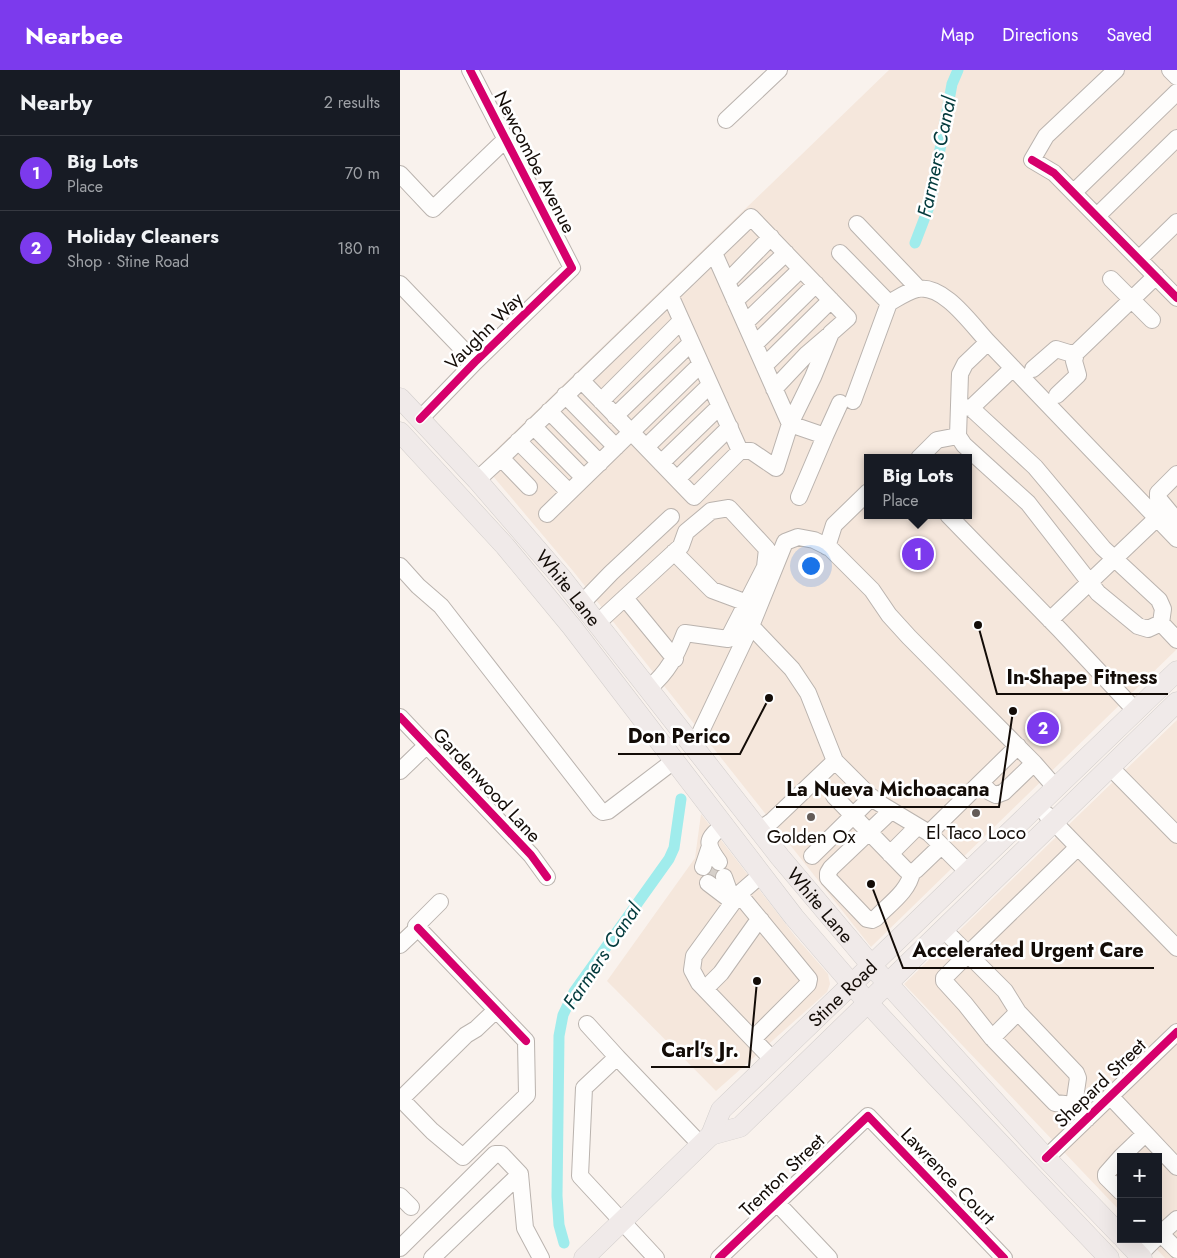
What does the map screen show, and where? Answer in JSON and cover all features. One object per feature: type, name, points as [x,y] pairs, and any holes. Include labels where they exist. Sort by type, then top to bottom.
[{"type":"main road","name":"White Lane","points":[[400,398],[477,480],[582,603],[811,895],[871,965],[1046,1158],[1117,1232]]},
{"type":"main road","points":[[400,413],[420,419]]},
{"type":"main road","points":[[402,437],[418,434],[424,438],[483,501],[506,513]]},
{"type":"main road","name":"White Lane","points":[[402,437],[505,546],[596,657],[794,917],[868,1003],[1109,1258]]},
{"type":"main road","points":[[505,546],[532,561],[576,614],[584,620],[596,620]]},
{"type":"main road","name":"Stine Road","points":[[584,1258],[706,1140],[721,1110],[1177,671]]},
{"type":"main road","name":"Stine Road","points":[[706,1140],[740,1127],[944,930],[1050,818],[1137,741],[1176,696]]},
{"type":"main road","points":[[676,761],[700,774],[741,827],[750,831],[760,830]]},
{"type":"main road","points":[[1050,818],[1056,799],[1055,787]]},
{"type":"main road","points":[[974,1116],[1031,1158],[1037,1161],[1046,1158]]},
{"type":"main road","points":[[1128,1243],[1140,1257]]},
{"type":"street","name":"Newcombe Avenue","points":[[470,70],[572,268]]},
{"type":"street","points":[[726,120],[779,70]]},
{"type":"street","points":[[1116,70],[1046,136],[1032,160],[1054,173],[1074,192],[1177,298]]},
{"type":"street","points":[[1170,70],[1177,77]]},
{"type":"street","points":[[1074,192],[1177,92]]},
{"type":"street","points":[[1097,216],[1177,138]]},
{"type":"street","points":[[400,174],[433,209],[506,139]]},
{"type":"street","points":[[477,480],[751,217],[848,318],[806,354],[774,389]]},
{"type":"street","points":[[1057,395],[1078,375],[1074,361],[1076,353],[1131,299],[1147,267],[1177,222]]},
{"type":"street","points":[[856,224],[919,289]]},
{"type":"street","points":[[1147,267],[1177,237]]},
{"type":"street","points":[[726,282],[771,238]]},
{"type":"street","points":[[714,253],[790,424],[826,436]]},
{"type":"street","points":[[735,301],[786,253]]},
{"type":"street","points":[[840,253],[889,303]]},
{"type":"street","name":"Vaughn Way","points":[[420,419],[475,362],[572,268]]},
{"type":"street","points":[[745,323],[801,269]]},
{"type":"street","points":[[1111,279],[1152,320]]},
{"type":"street","points":[[400,284],[475,362]]},
{"type":"street","points":[[754,344],[816,284]]},
{"type":"street","points":[[798,497],[826,436],[846,402],[889,303],[902,294],[919,289],[932,290],[947,298],[1177,539]]},
{"type":"street","points":[[670,295],[740,451]]},
{"type":"street","points":[[764,366],[831,300]]},
{"type":"street","points":[[601,401],[681,321]]},
{"type":"street","points":[[581,380],[694,497],[740,451],[751,451],[776,468],[790,424],[813,377],[831,333]]},
{"type":"street","points":[[988,342],[965,364],[960,374],[965,407],[958,436],[964,445],[1028,503],[1098,593],[1138,626],[1148,629],[1161,623]]},
{"type":"street","points":[[615,416],[691,343]]},
{"type":"street","points":[[1033,369],[1056,348],[1069,353],[1076,353]]},
{"type":"street","points":[[547,514],[701,364]]},
{"type":"street","points":[[965,407],[1013,368]]},
{"type":"street","points":[[646,447],[710,385]]},
{"type":"street","points":[[565,395],[616,447]]},
{"type":"street","points":[[661,463],[720,406]]},
{"type":"street","points":[[965,407],[1035,467],[1114,559],[1159,600],[1163,609],[1161,623]]},
{"type":"street","points":[[549,410],[600,463]]},
{"type":"street","points":[[533,426],[584,478]]},
{"type":"street","points":[[677,479],[730,427]]},
{"type":"street","points":[[923,454],[937,440],[958,436]]},
{"type":"street","points":[[518,441],[569,492]]},
{"type":"street","points":[[501,458],[529,487]]},
{"type":"street","points":[[1177,474],[1158,493],[1158,498],[1177,521]]},
{"type":"street","points":[[827,547],[834,524],[864,496]]},
{"type":"street","points":[[596,620],[605,616],[674,552],[680,546],[686,532],[711,511],[729,508],[767,549],[765,567],[728,639],[685,634],[675,659],[658,681],[649,688]]},
{"type":"street","points":[[582,603],[611,573],[671,518]]},
{"type":"street","points":[[1050,620],[1156,518]]},
{"type":"street","points":[[952,519],[1135,710]]},
{"type":"street","points":[[694,746],[751,626],[785,542],[798,537],[814,540],[827,547],[872,590],[889,615],[909,637],[1018,746],[1055,787]]},
{"type":"street","points":[[674,552],[712,590],[747,603]]},
{"type":"street","points":[[400,566],[418,586],[441,606],[603,812],[608,811],[676,761]]},
{"type":"street","points":[[625,598],[675,659]]},
{"type":"street","points":[[1161,623],[1177,640]]},
{"type":"street","points":[[751,626],[792,668],[808,693],[835,762],[872,797],[923,830],[968,872]]},
{"type":"street","name":"Gardenwood Lane","points":[[400,717],[531,855],[547,877]]},
{"type":"street","points":[[400,771],[427,745]]},
{"type":"street","points":[[890,854],[923,830],[980,783],[1018,746]]},
{"type":"street","points":[[760,830],[835,762]]},
{"type":"street","points":[[980,783],[996,795],[1004,792],[1034,763]]},
{"type":"street","points":[[1110,766],[1177,835]]},
{"type":"street","points":[[834,796],[906,870],[912,872],[916,870],[942,846]]},
{"type":"street","points":[[812,856],[872,797]]},
{"type":"street","points":[[891,811],[828,873],[828,878],[867,918],[872,920],[907,886],[912,872]]},
{"type":"street","points":[[1050,818],[1177,948]]},
{"type":"street","points":[[724,825],[712,834],[709,839],[713,869],[736,898],[761,920],[809,979],[808,984],[753,1039]]},
{"type":"street","points":[[1078,847],[943,980],[992,1038],[1055,1103],[1074,1105],[1087,1118]]},
{"type":"street","points":[[762,874],[736,898],[694,956],[692,970],[699,983],[773,1060]]},
{"type":"street","points":[[400,946],[418,928],[416,926],[440,902]]},
{"type":"street","points":[[705,989],[722,973],[755,925],[761,920]]},
{"type":"street","points":[[418,928],[526,1041],[527,1095],[463,1156],[432,1131],[400,1099],[466,1035],[476,1029],[496,1010]]},
{"type":"street","points":[[944,930],[1004,991],[1018,1012],[1078,1076],[1074,1105]]},
{"type":"street","points":[[992,1038],[1018,1012]]},
{"type":"street","points":[[587,1024],[617,1057],[706,1140]]},
{"type":"street","name":"Shepard Street","points":[[1046,1158],[1177,1032]]},
{"type":"street","points":[[617,1057],[584,1088],[580,1176],[656,1258]]},
{"type":"street","points":[[1110,1096],[1177,1167]]},
{"type":"street","name":"Trenton Street","points":[[719,1258],[868,1116]]},
{"type":"street","name":"Lawrence Court","points":[[868,1116],[1004,1258]]},
{"type":"street","points":[[1125,1153],[1145,1134]]},
{"type":"street","points":[[400,1248],[495,1154],[501,1154],[520,1174],[525,1228],[541,1258]]},
{"type":"street","points":[[1117,1162],[1106,1174],[1106,1177],[1117,1188]]},
{"type":"street","points":[[432,1258],[520,1174]]},
{"type":"street","points":[[777,1203],[829,1258]]},
{"type":"street","points":[[1162,1231],[1177,1218]]},
{"type":"street","points":[[1162,1238],[1177,1250]]},
{"type":"street","points":[[1140,1257],[1151,1243]]},
{"type":"shaded area","points":[[889,70],[1177,70],[1177,649],[871,947],[573,571],[482,463]]},
{"type":"shaded area","points":[[1177,720],[1177,1258],[1165,1258],[1151,1243],[1162,1243],[1162,1153],[1117,1153],[1117,1208],[904,984]]},
{"type":"shaded area","points":[[701,814],[795,936],[828,974],[830,984],[827,992],[716,1091],[607,981],[695,858]]},
{"type":"waterway","name":"Farmers Canal","points":[[915,243],[930,204],[952,84],[958,70]]},
{"type":"waterway","name":"Farmers Canal","points":[[564,1243],[559,1225],[557,1196],[559,1036],[563,1015],[574,992],[669,859],[674,848],[681,799]]},
{"type":"tunnel","points":[[710,865],[716,880]]},
{"type":"cycle path","points":[[420,419],[475,362],[572,268],[470,70]]},
{"type":"cycle path","points":[[1032,160],[1054,173],[1177,298]]},
{"type":"cycle path","points":[[400,717],[531,855],[547,877]]},
{"type":"cycle path","points":[[418,928],[526,1041]]},
{"type":"cycle path","points":[[1046,1158],[1177,1032]]},
{"type":"cycle path","points":[[719,1258],[868,1116],[1004,1258]]},
{"type":"place","name":"Big Lots","points":[[918,554]]},
{"type":"place","name":"In-Shape Fitness","points":[[978,625]]},
{"type":"place","name":"Don Perico","points":[[769,698]]},
{"type":"place","name":"La Nueva Michoacana","points":[[1013,711]]},
{"type":"place","name":"Holiday Cleaners","points":[[1043,728]]},
{"type":"place","name":"El Taco Loco","points":[[976,813]]},
{"type":"place","name":"Golden Ox","points":[[811,817]]},
{"type":"place","name":"Accelerated Urgent Care","points":[[871,884]]},
{"type":"place","name":"Carl's Jr.","points":[[757,981]]}]
